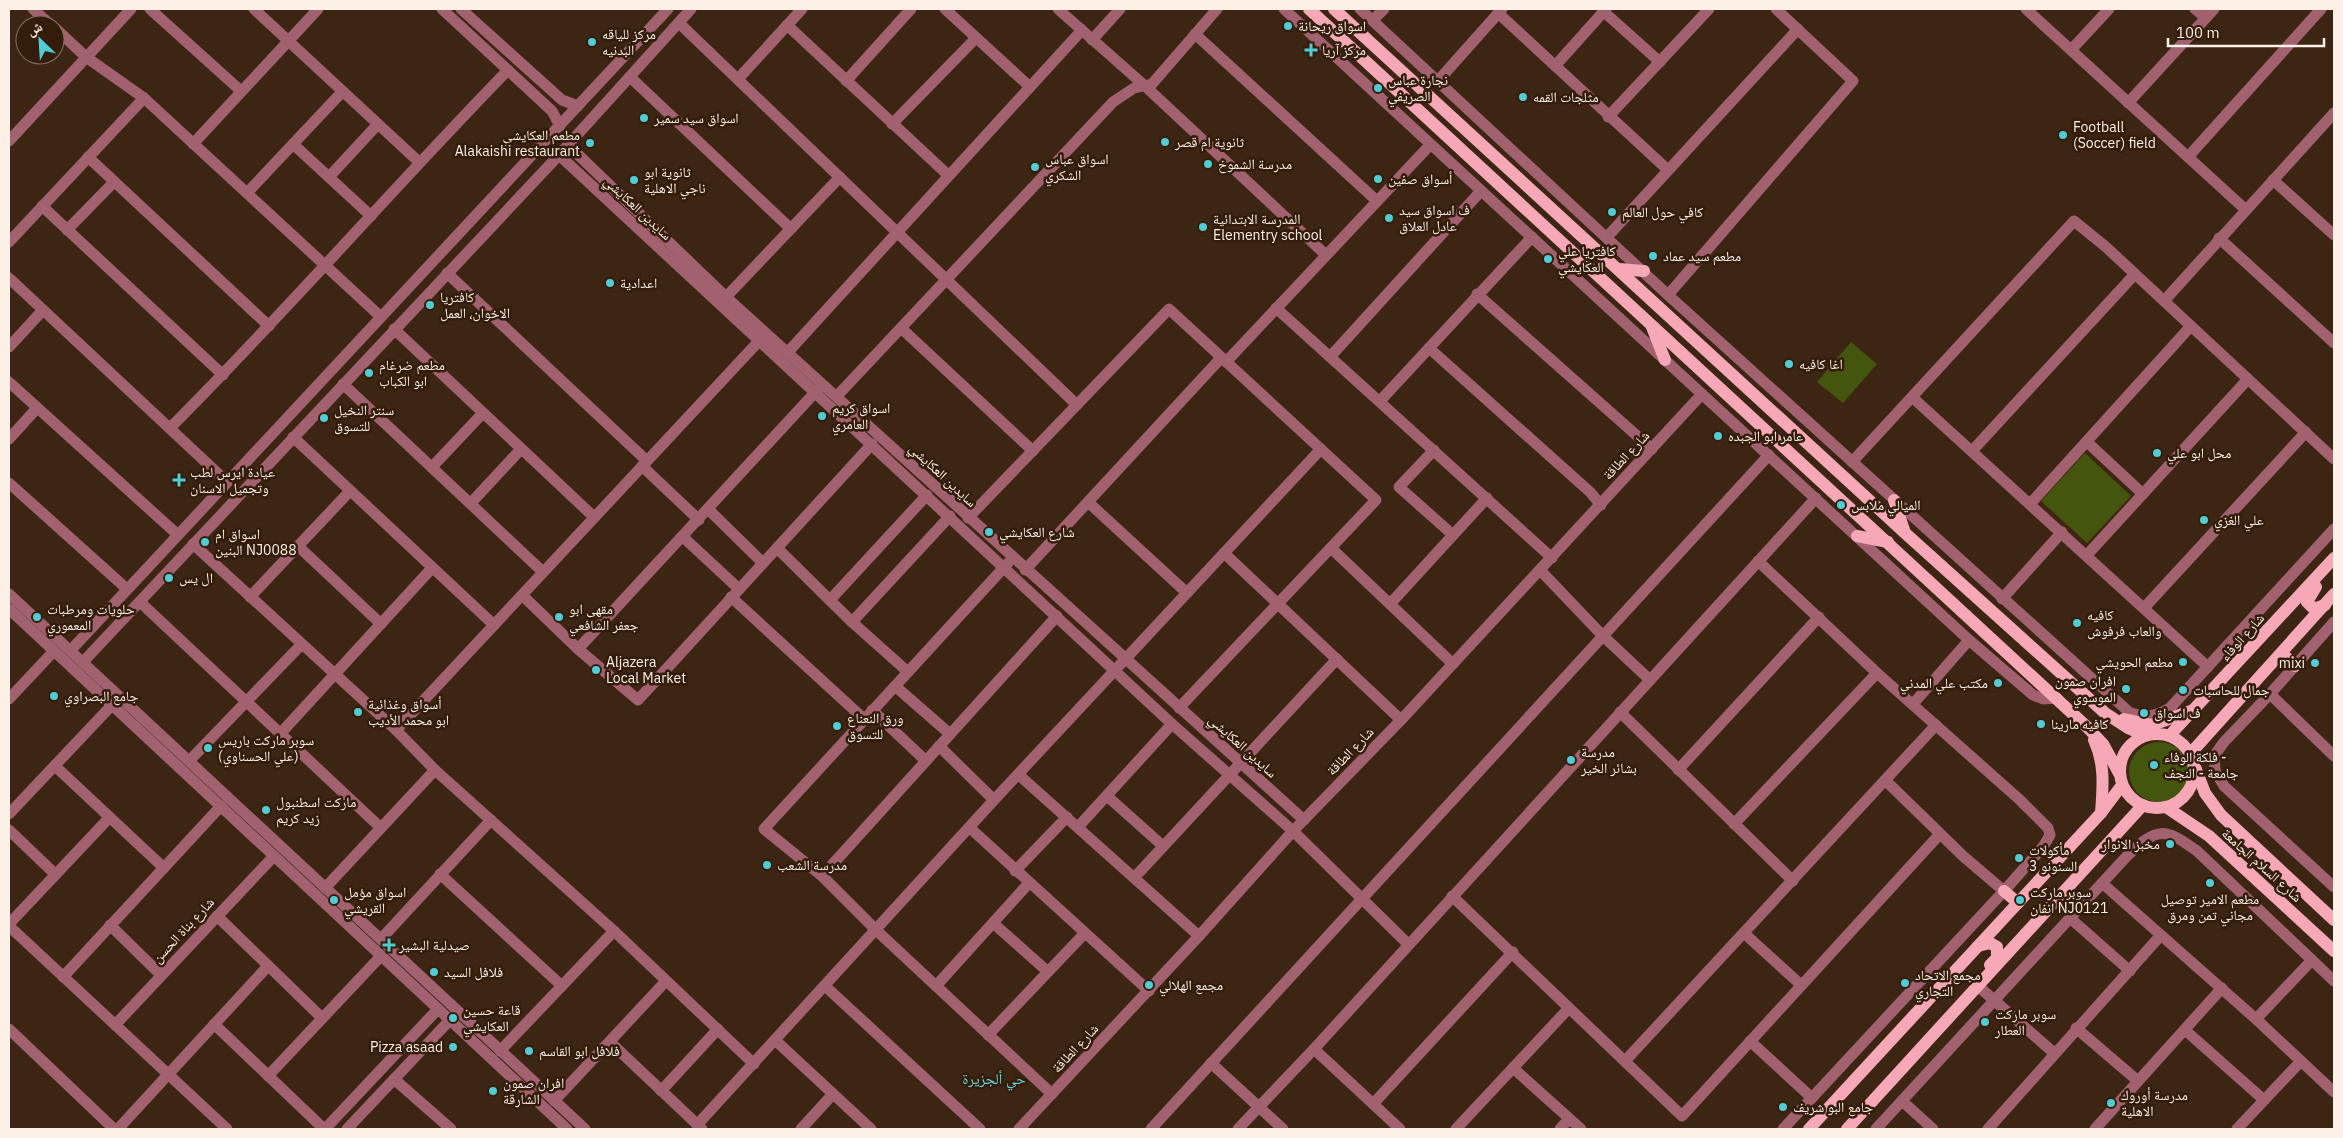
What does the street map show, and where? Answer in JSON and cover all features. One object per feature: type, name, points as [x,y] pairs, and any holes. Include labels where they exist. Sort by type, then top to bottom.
[{"type":"main road","points":[[1309,9],[2087,726],[2103,744],[2120,779],[2134,801],[2143,806],[2154,808],[2166,807],[2184,796],[2194,776],[2192,759],[2185,746],[2170,735],[2157,733],[2144,735],[2133,741],[2125,750],[2120,761],[2120,779],[2101,813],[1809,1129]]},
{"type":"main road","points":[[1334,9],[1620,268],[1905,533],[2105,712],[2128,728],[2144,735]]},
{"type":"main road","points":[[1398,91],[1408,87],[1409,76]]},
{"type":"main road","points":[[1421,112],[1422,102],[1431,96]]},
{"type":"main road","points":[[1620,268],[1644,271]]},
{"type":"main road","points":[[1650,322],[1665,360]]},
{"type":"main road","points":[[1894,500],[1905,533]]},
{"type":"main road","points":[[1857,536],[1888,542]]},
{"type":"main road","name":"شارع الوفاء","points":[[2170,735],[2198,707],[2334,558]]},
{"type":"main road","points":[[2325,605],[2314,609],[2307,602],[2309,595],[2334,567]]},
{"type":"main road","points":[[2192,759],[2334,594]]},
{"type":"main road","points":[[2282,654],[2295,666]]},
{"type":"main road","points":[[2105,712],[2137,724],[2152,725],[2198,707]]},
{"type":"main road","points":[[2087,726],[2101,758],[2104,776],[2101,813]]},
{"type":"main road","name":"شارع السلام الجامعة","points":[[2192,759],[2211,804],[2334,920]]},
{"type":"main road","points":[[1847,1129],[2143,806]]},
{"type":"main road","name":"شارع السلام الجامعة","points":[[2166,807],[2203,832],[2334,951]]},
{"type":"main road","points":[[2004,891],[2018,903]]},
{"type":"main road","points":[[2287,908],[2289,897],[2294,893],[2303,892]]},
{"type":"main road","points":[[1964,1001],[1969,990],[1997,958],[1998,951],[1994,945],[1990,943],[1978,946]]},
{"type":"street","points":[[9,141],[131,9]]},
{"type":"street","points":[[150,9],[240,90]]},
{"type":"street","points":[[254,9],[419,162]]},
{"type":"street","points":[[194,144],[240,90],[318,9]]},
{"type":"street","points":[[442,9],[552,111],[560,126]]},
{"type":"street","points":[[461,9],[562,100],[578,106]]},
{"type":"street","points":[[71,650],[668,9]]},
{"type":"street","points":[[83,662],[559,155],[690,9]]},
{"type":"street","points":[[738,79],[802,9]]},
{"type":"street","points":[[846,81],[911,9]]},
{"type":"street","points":[[945,9],[1030,87]]},
{"type":"street","points":[[1058,9],[1145,86],[1326,256]]},
{"type":"street","points":[[1092,40],[1120,9]]},
{"type":"street","points":[[837,396],[1113,102],[1134,88],[1152,84],[1217,9]]},
{"type":"street","points":[[1284,9],[1969,640],[2033,695],[2043,699],[2057,698]]},
{"type":"street","points":[[1360,9],[1668,295],[2122,707],[2137,715],[2154,716],[2170,708],[2334,529]]},
{"type":"street","points":[[1373,20],[1384,9]]},
{"type":"street","points":[[1608,117],[1709,9]]},
{"type":"street","points":[[1668,295],[1853,81],[1776,9]]},
{"type":"street","points":[[2026,9],[2246,210]]},
{"type":"street","points":[[2071,50],[2109,9]]},
{"type":"street","points":[[2195,9],[2206,18]]},
{"type":"street","points":[[2128,103],[2214,9]]},
{"type":"street","points":[[1555,66],[1605,10],[1660,62]]},
{"type":"street","points":[[2188,157],[2316,10]]},
{"type":"street","points":[[1437,82],[1500,11],[1608,117],[1668,170]]},
{"type":"street","points":[[679,23],[1077,405]]},
{"type":"street","points":[[787,25],[948,175]]},
{"type":"street","points":[[1606,237],[1798,29]]},
{"type":"street","points":[[788,352],[1082,30]]},
{"type":"street","points":[[1195,34],[1377,200]]},
{"type":"street","points":[[65,37],[86,57],[144,98],[381,317]]},
{"type":"street","points":[[892,124],[976,38]]},
{"type":"street","points":[[170,428],[326,266],[419,162],[508,70]]},
{"type":"street","points":[[630,77],[791,230]]},
{"type":"street","points":[[246,192],[342,92]]},
{"type":"street","points":[[9,242],[144,98]]},
{"type":"street","points":[[552,111],[562,100]]},
{"type":"street","points":[[2164,301],[2273,180],[2330,126],[2334,113]]},
{"type":"street","points":[[329,177],[378,124]]},
{"type":"street","points":[[293,144],[371,216]]},
{"type":"street","name":"سايدين العكايشي","points":[[568,145],[726,297],[788,352],[872,444],[892,455],[968,518],[1304,820]]},
{"type":"street","points":[[1025,570],[1430,145]]},
{"type":"street","name":"سايدين العكايشي","points":[[559,155],[760,340],[820,388],[837,396],[927,495],[1172,724],[1293,831],[1361,900],[1408,944]]},
{"type":"street","points":[[88,157],[269,326]]},
{"type":"street","points":[[726,297],[840,177]]},
{"type":"street","points":[[2273,180],[2334,235]]},
{"type":"street","points":[[67,230],[114,182]]},
{"type":"street","points":[[1330,356],[1481,191]]},
{"type":"street","points":[[42,206],[223,375]]},
{"type":"street","points":[[1852,462],[2074,221],[2135,274],[2334,458]]},
{"type":"street","points":[[1380,401],[1532,236]]},
{"type":"street","points":[[2219,238],[2334,343]]},
{"type":"street","points":[[448,273],[644,463],[700,520]]},
{"type":"street","points":[[1972,451],[2135,274]]},
{"type":"street","points":[[9,278],[227,482]]},
{"type":"street","points":[[409,287],[414,295],[425,296]]},
{"type":"street","points":[[1478,294],[1652,449]]},
{"type":"street","points":[[394,304],[403,307],[406,316]]},
{"type":"street","points":[[1276,308],[1552,558]]},
{"type":"street","points":[[9,347],[43,310]]},
{"type":"street","points":[[968,518],[1169,310],[1376,500],[1179,708]]},
{"type":"street","points":[[2030,504],[2191,326]]},
{"type":"street","points":[[902,328],[1033,450]]},
{"type":"street","points":[[394,329],[594,517]]},
{"type":"street","points":[[396,730],[760,340]]},
{"type":"street","points":[[1428,348],[1590,492],[1601,505]]},
{"type":"street","points":[[2087,555],[2248,379]]},
{"type":"street","points":[[9,382],[178,535]]},
{"type":"street","points":[[343,384],[543,572]]},
{"type":"street","points":[[578,649],[700,520],[820,388]]},
{"type":"street","name":"شارع الطاقة","points":[[1020,1129],[1149,991],[1293,831],[1401,720],[1702,394]]},
{"type":"street","points":[[1912,397],[2208,667]]},
{"type":"street","points":[[9,439],[37,408]]},
{"type":"street","points":[[432,467],[483,413]]},
{"type":"street","points":[[2144,608],[2306,432]]},
{"type":"street","points":[[293,437],[494,625]]},
{"type":"street","points":[[2087,442],[2143,494]]},
{"type":"street","points":[[523,596],[578,649],[638,700],[872,444]]},
{"type":"street","points":[[471,503],[521,449]]},
{"type":"street","points":[[610,1042],[700,1127],[775,1040],[994,800],[1321,449]]},
{"type":"street","points":[[1434,450],[1399,487],[1453,535]]},
{"type":"street","points":[[1150,1129],[1768,455]]},
{"type":"street","points":[[9,483],[127,589]]},
{"type":"street","points":[[250,597],[350,491]]},
{"type":"street","points":[[830,600],[927,495]]},
{"type":"street","points":[[1390,604],[1487,498]]},
{"type":"street","points":[[1238,1129],[1314,1049],[1816,498]]},
{"type":"street","points":[[1088,502],[1187,593]]},
{"type":"street","points":[[709,510],[763,562]]},
{"type":"street","points":[[852,622],[950,516]]},
{"type":"street","points":[[2002,599],[2062,532]]},
{"type":"street","points":[[683,537],[739,588]]},
{"type":"street","points":[[194,544],[396,730],[435,770],[614,931],[754,1064]]},
{"type":"street","points":[[298,546],[381,624]]},
{"type":"street","points":[[777,548],[852,622],[908,672]]},
{"type":"street","points":[[1331,548],[1453,664]]},
{"type":"street","points":[[1224,553],[1401,720]]},
{"type":"street","points":[[1012,558],[764,829],[822,876],[876,930],[1052,1094]]},
{"type":"street","points":[[1758,561],[1877,673],[2048,828],[2050,835],[2043,848],[2004,891],[1783,1129]]},
{"type":"street","points":[[280,734],[432,568]]},
{"type":"street","points":[[1540,570],[1602,635],[1650,680]]},
{"type":"street","points":[[9,594],[190,761],[253,829],[325,888],[381,938],[580,1127]]},
{"type":"street","points":[[731,597],[926,761]]},
{"type":"street","points":[[140,602],[381,828]]},
{"type":"street","points":[[9,609],[221,806],[253,829]]},
{"type":"street","points":[[822,876],[1057,616]]},
{"type":"street","points":[[1678,770],[1819,617]]},
{"type":"street","points":[[2334,622],[2224,742],[2214,756],[2215,771],[2224,786],[2334,887]]},
{"type":"street","points":[[90,629],[94,639],[102,642]]},
{"type":"street","points":[[1913,704],[1969,640]]},
{"type":"street","points":[[190,761],[301,644]]},
{"type":"street","points":[[9,699],[54,651]]},
{"type":"street","points":[[1134,878],[1337,659]]},
{"type":"street","points":[[1734,824],[1877,673]]},
{"type":"street","points":[[895,686],[950,734]]},
{"type":"street","points":[[2270,694],[2334,756]]},
{"type":"street","points":[[9,814],[112,705]]},
{"type":"street","points":[[1620,712],[1793,881]]},
{"type":"street","points":[[1078,827],[1172,724]]},
{"type":"street","points":[[1625,1061],[1745,934],[1936,725]]},
{"type":"street","points":[[939,746],[994,800]]},
{"type":"street","points":[[55,766],[164,868]]},
{"type":"street","points":[[325,888],[435,770]]},
{"type":"street","points":[[1019,774],[1199,936]]},
{"type":"street","points":[[1885,780],[1939,835],[2004,891]]},
{"type":"street","points":[[1107,796],[1163,846]]},
{"type":"street","points":[[63,977],[221,806]]},
{"type":"street","points":[[109,818],[9,925],[223,1128]]},
{"type":"street","points":[[1015,871],[1067,818]]},
{"type":"street","points":[[381,938],[491,820]]},
{"type":"street","points":[[970,828],[1028,884],[1149,991]]},
{"type":"street","points":[[9,830],[55,874]]},
{"type":"street","points":[[1876,1129],[2134,849],[2151,836],[2163,832],[2178,838],[2197,851],[2334,981]]},
{"type":"street","points":[[1452,896],[1513,952],[1682,1116],[1939,835]]},
{"type":"street","points":[[267,842],[274,856],[567,1129]]},
{"type":"street","name":"شارع بناة الحسن","points":[[114,1025],[274,856]]},
{"type":"street","points":[[440,874],[562,986]]},
{"type":"street","points":[[2102,883],[2222,988],[2334,1092]]},
{"type":"street","points":[[936,986],[1028,884]]},
{"type":"street","points":[[217,916],[322,1018]]},
{"type":"street","points":[[2070,918],[2130,971]]},
{"type":"street","points":[[993,923],[1047,971]]},
{"type":"street","points":[[110,925],[162,975]]},
{"type":"street","points":[[500,1051],[614,931]]},
{"type":"street","points":[[988,1035],[1084,934]]},
{"type":"street","points":[[1745,934],[1801,985]]},
{"type":"street","points":[[1988,1129],[2076,1028],[2161,935]]},
{"type":"street","points":[[1373,1104],[1513,952]]},
{"type":"street","points":[[268,1076],[381,956]]},
{"type":"street","points":[[2256,1019],[2312,960]]},
{"type":"street","points":[[9,1029],[116,1129],[268,966]]},
{"type":"street","points":[[554,1101],[666,981]]},
{"type":"street","points":[[825,986],[980,1129]]},
{"type":"street","points":[[1978,986],[2054,1053]]},
{"type":"street","points":[[2095,1129],[2222,988]]},
{"type":"street","points":[[1456,1129],[1569,1008]]},
{"type":"street","points":[[214,1024],[324,1129],[438,1009]]},
{"type":"street","points":[[347,1129],[450,1020]]},
{"type":"street","points":[[2076,1028],[2138,1082]]},
{"type":"street","points":[[661,1091],[718,1029]]},
{"type":"street","points":[[2186,1030],[2264,1100]]},
{"type":"street","points":[[775,1040],[871,1129]]},
{"type":"street","points":[[1750,1041],[1812,1098]]},
{"type":"street","points":[[1314,1049],[1400,1129]]},
{"type":"street","points":[[2237,1129],[2301,1061]]},
{"type":"street","points":[[1211,1063],[1283,1129]]},
{"type":"street","points":[[1513,1068],[1581,1129]]},
{"type":"street","points":[[394,1079],[451,1129]]},
{"type":"street","points":[[801,1129],[833,1094]]},
{"type":"street","points":[[1902,1101],[1933,1129]]},
{"type":"street","points":[[1560,1129],[1569,1119]]},
{"type":"green space","points":[[1851,342],[1877,364],[1843,403],[1817,382]]},
{"type":"green space","points":[[2085,453],[2131,496],[2087,543],[2041,501]]},
{"type":"green space","points":[[2159,742],[2175,747],[2180,751],[2184,756],[2189,772],[2184,788],[2180,793],[2175,797],[2159,802],[2143,797],[2138,793],[2134,788],[2129,772],[2134,756],[2138,751],[2143,747]]},
{"type":"place","name":"اسواق ريحانة","points":[[1288,26]]},
{"type":"place","name":"مركز للياقه البدنيه","points":[[592,42]]},
{"type":"place","name":"مركز آريا","points":[[1311,50]]},
{"type":"place","name":"نجارة عباس الصريفي","points":[[1378,88]]},
{"type":"place","name":"مثلجات القمه","points":[[1523,97]]},
{"type":"place","name":"اسواق سيد سمير","points":[[644,118]]},
{"type":"place","name":"Football (Soccer) field","points":[[2063,135]]},
{"type":"place","name":"ثانوية ام قصر","points":[[1165,142]]},
{"type":"place","name":"مطعم العكايشي Alakaishi restaurant","points":[[590,143]]},
{"type":"place","name":"مدرسة الشموخ","points":[[1208,164]]},
{"type":"place","name":"اسواق عباس الشكري","points":[[1035,167]]},
{"type":"place","name":"أسواق صفين","points":[[1378,179]]},
{"type":"place","name":"ثانوية ابو ناجي الاهلية","points":[[634,180]]},
{"type":"place","name":"كافي حول العالم","points":[[1612,212]]},
{"type":"place","name":"ف اسواق سيد عادل العلاق","points":[[1389,218]]},
{"type":"place","name":"المدرسة الابتدائية Elementry school","points":[[1203,227]]},
{"type":"place","name":"مطعم سيد عماد","points":[[1653,256]]},
{"type":"place","name":"كافتريا علي العكايشي","points":[[1548,259]]},
{"type":"place","name":"اعدادية","points":[[610,283]]},
{"type":"place","name":"كافتريا الاخوان، العمل","points":[[430,305]]},
{"type":"place","name":"اغا كافيه","points":[[1789,364]]},
{"type":"place","name":"مطعم ضرغام ابو الكباب","points":[[369,373]]},
{"type":"place","name":"اسواق كريم العامري","points":[[822,416]]},
{"type":"place","name":"سنتر النخيل للتسوق","points":[[324,418]]},
{"type":"place","name":"عامر ابو الجبده","points":[[1718,436]]},
{"type":"place","name":"محل ابو علي","points":[[2157,453]]},
{"type":"place","name":"عيادة ايرس لطب وتجميل الاسنان","points":[[179,480]]},
{"type":"place","name":"الميالي ملابس","points":[[1841,505]]},
{"type":"place","name":"علي الغزي","points":[[2204,520]]},
{"type":"place","name":"شارع العكايشي","points":[[989,532]]},
{"type":"place","name":"اسواق ام البنين NJ0088","points":[[205,542]]},
{"type":"place","name":"ال يس","points":[[169,578]]},
{"type":"place","name":"حلويات ومرطبات المعموري","points":[[37,617]]},
{"type":"place","name":"مقهى ابو جعفر الشافعي","points":[[559,617]]},
{"type":"place","name":"كافيه والعاب فرفوش","points":[[2077,623]]},
{"type":"place","name":"مطعم الحويشي","points":[[2183,662]]},
{"type":"place","name":"mixi","points":[[2315,663]]},
{"type":"place","name":"Aljazera Local Market","points":[[596,670]]},
{"type":"place","name":"مكتب علي المدني","points":[[1998,683]]},
{"type":"place","name":"افران صمون الموسوي","points":[[2126,689]]},
{"type":"place","name":"جمال للحاسبات","points":[[2183,690]]},
{"type":"place","name":"جامع البصراوي","points":[[54,696]]},
{"type":"place","name":"أسواق وغذائية ابو محمد الأديب","points":[[358,712]]},
{"type":"place","name":"ف اسواق","points":[[2144,713]]},
{"type":"place","name":"كافيه مارينا","points":[[2041,724]]},
{"type":"place","name":"ورق النعناع للتسوق","points":[[837,726]]},
{"type":"place","name":"سوبر ماركت باريس (علي الحسناوي)","points":[[208,748]]},
{"type":"place","name":"مدرسة بشائر الخير","points":[[1571,760]]},
{"type":"place","name":"فلكة الوفاء - جامعة - النجف","points":[[2154,765]]},
{"type":"place","name":"ماركت اسطنبول زيد كريم","points":[[266,810]]},
{"type":"place","name":"مخبز الانوار","points":[[2170,844]]},
{"type":"place","name":"مأكولات السنونو 3","points":[[2019,858]]},
{"type":"place","name":"مدرسة الشعب","points":[[767,865]]},
{"type":"place","name":"مطعم الامير توصيل مجاني تمن ومرق","points":[[2210,883]]},
{"type":"place","name":"اسواق مؤمل القريشي","points":[[334,900]]},
{"type":"place","name":"سوبر ماركت انفان NJ0121","points":[[2020,900]]},
{"type":"place","name":"صيدلية البشير","points":[[389,945]]},
{"type":"place","name":"فلافل السيد","points":[[434,972]]},
{"type":"place","name":"مجمع الاتحاد التجاري","points":[[1905,983]]},
{"type":"place","name":"مجمع الهلالي","points":[[1149,985]]},
{"type":"place","name":"قاعة حسين العكايشي","points":[[453,1018]]},
{"type":"place","name":"سوبر ماركت العطار","points":[[1985,1022]]},
{"type":"place","name":"Pizza asaad","points":[[453,1047]]},
{"type":"place","name":"فلافل ابو القاسم","points":[[529,1051]]},
{"type":"place","name":"افران صمون الشارقة","points":[[493,1091]]},
{"type":"place","name":"مدرسة أوروك الاهلية","points":[[2111,1103]]},
{"type":"place","name":"جامع البو شريف","points":[[1783,1107]]},
{"type":"district","name":"حي ألجزيرة","points":[[994,1079]]}]
